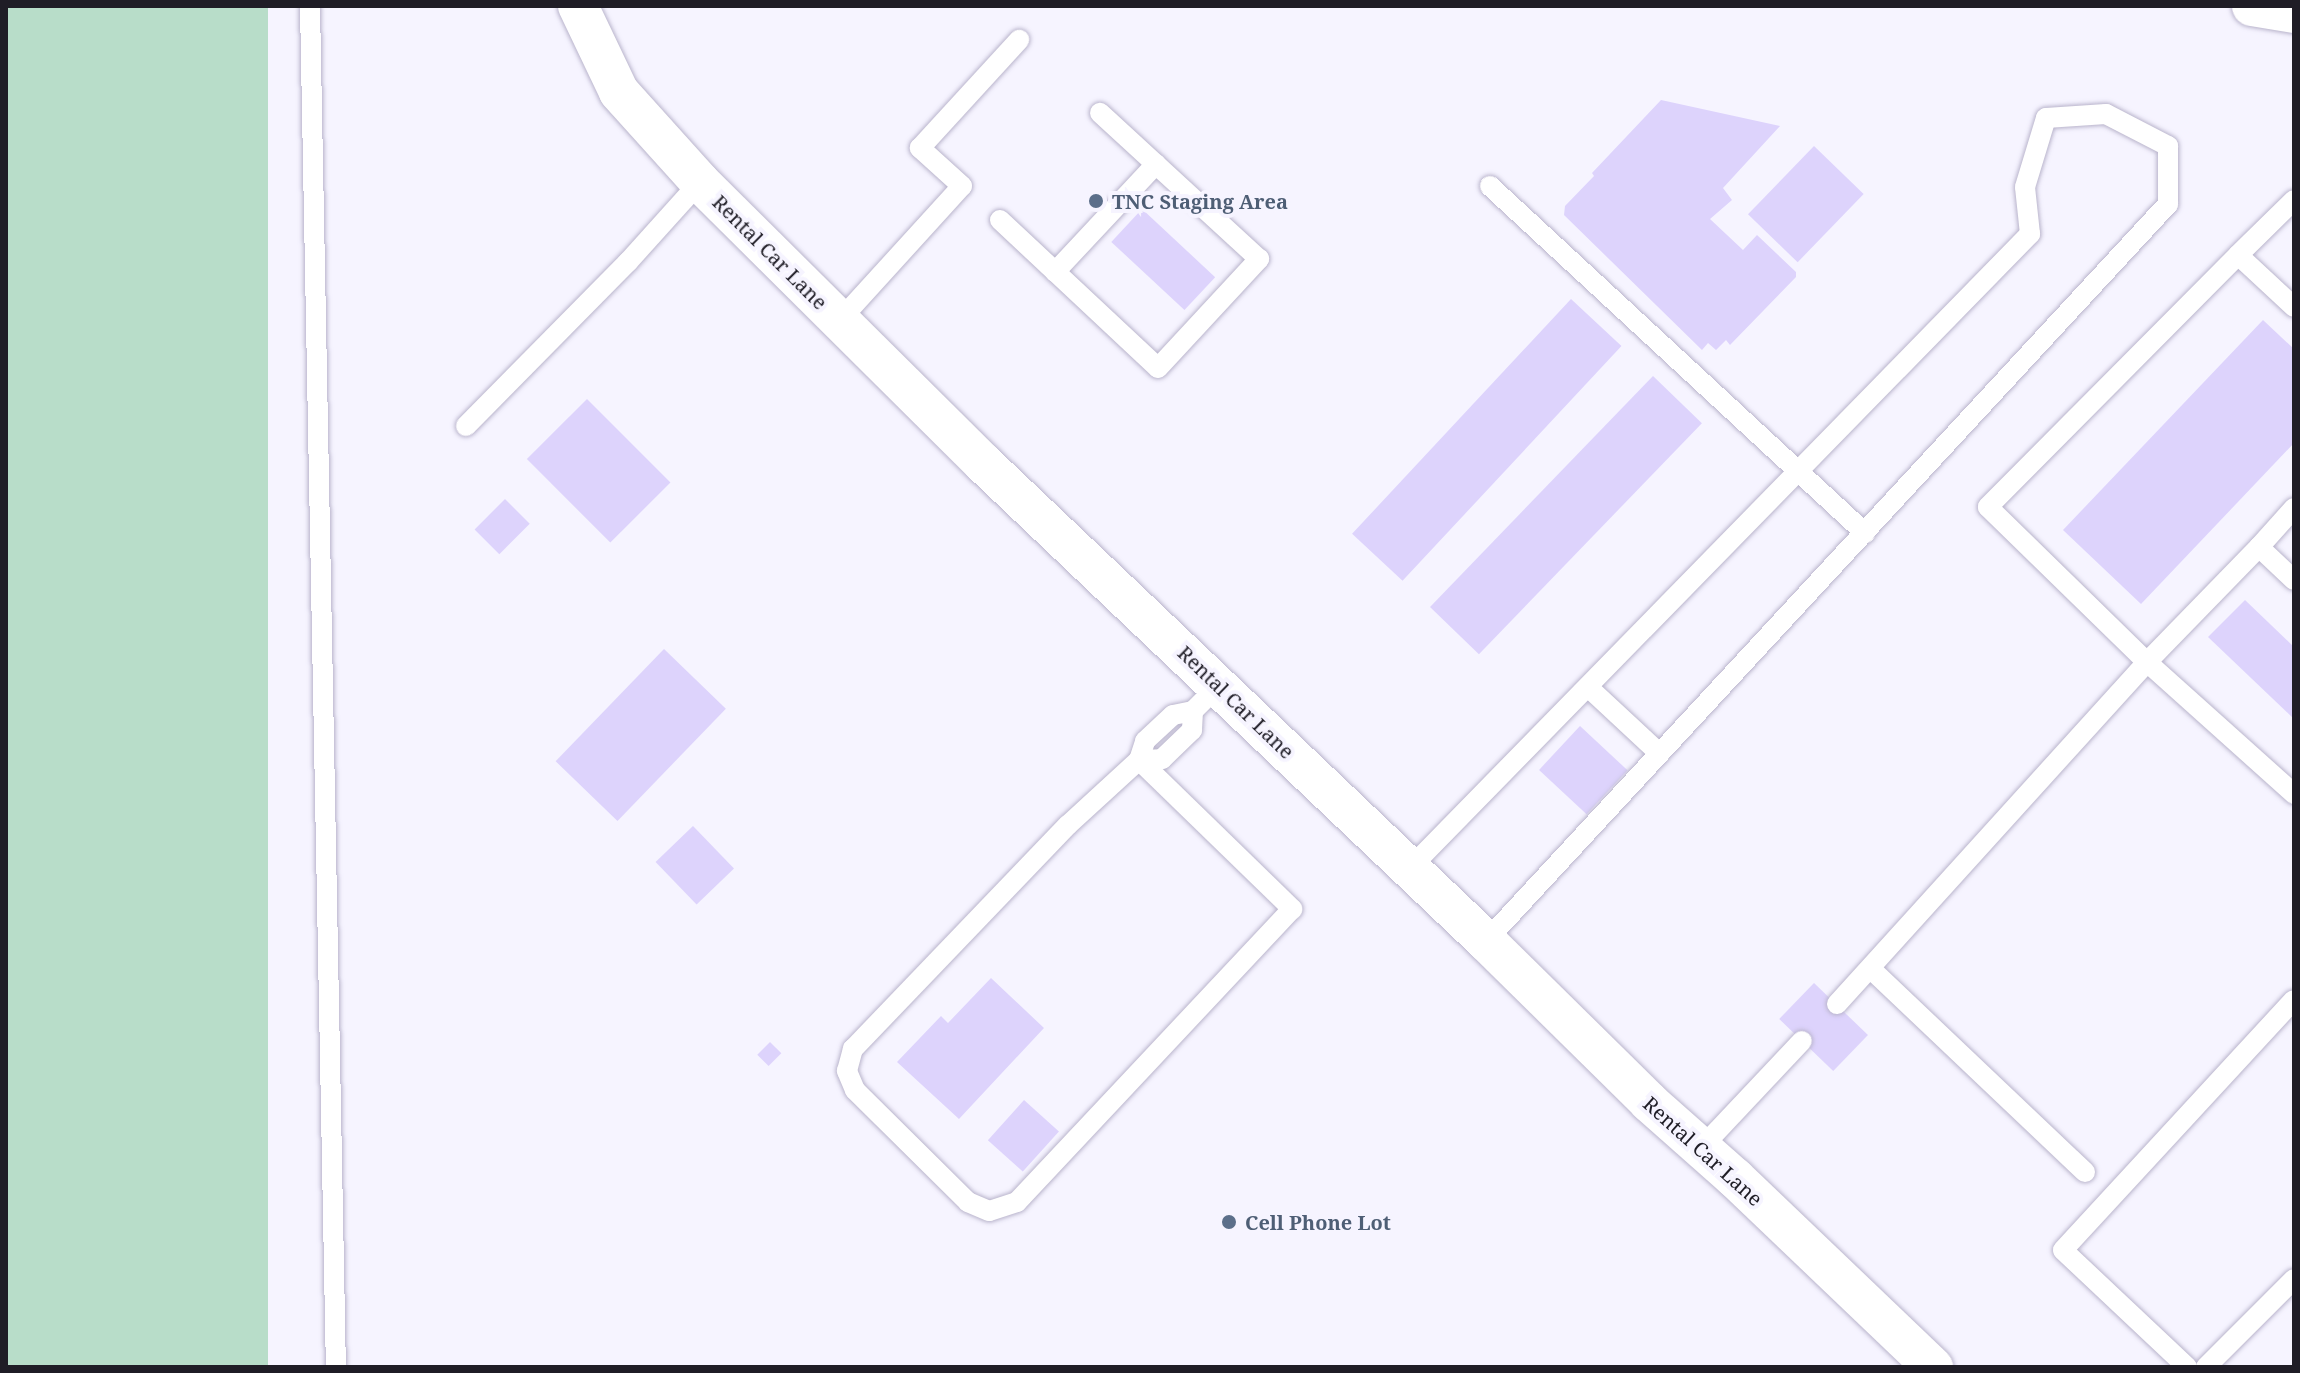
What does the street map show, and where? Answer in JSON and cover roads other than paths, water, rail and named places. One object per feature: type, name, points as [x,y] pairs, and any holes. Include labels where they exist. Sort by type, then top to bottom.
[{"type":"street","name":"Rental Car Lane","points":[[578,6],[619,92],[700,182],[983,463],[1206,698],[1410,868],[1933,1367]]},
{"type":"street","points":[[2252,6],[2294,13]]},
{"type":"lane","points":[[310,6],[336,1367]]},
{"type":"lane","points":[[840,320],[962,186],[920,148],[1019,40]]},
{"type":"lane","points":[[1000,220],[1158,368],[1259,259],[1100,113]]},
{"type":"lane","points":[[1410,868],[2030,234],[2025,187],[2046,118],[2106,114],[2168,146],[2168,204],[1486,941]]},
{"type":"lane","points":[[1055,272],[1156,164]]},
{"type":"lane","points":[[466,426],[700,182]]},
{"type":"lane","points":[[1490,186],[1865,533]]},
{"type":"lane","points":[[2294,200],[1988,507],[2147,662],[2294,794]]},
{"type":"lane","points":[[2238,255],[2294,307]]},
{"type":"lane","points":[[1837,1004],[2147,662],[2294,508]]},
{"type":"lane","points":[[2259,547],[2294,580]]},
{"type":"lane","points":[[1588,687],[1660,754]]},
{"type":"lane","points":[[1139,760],[1292,909],[1017,1202],[989,1211],[968,1202],[855,1090],[847,1071],[853,1049],[1068,825],[1139,760],[1162,759],[1192,730],[1206,698]]},
{"type":"lane","points":[[1871,969],[2085,1172]]},
{"type":"lane","points":[[2187,1367],[2063,1250],[2294,1000]]},
{"type":"lane","points":[[1701,1148],[1802,1041]]},
{"type":"lane","points":[[2206,1367],[2294,1279]]},
{"type":"place","name":"TNC Staging Area","points":[[1096,201]]},
{"type":"place","name":"Cell Phone Lot","points":[[1229,1222]]}]
